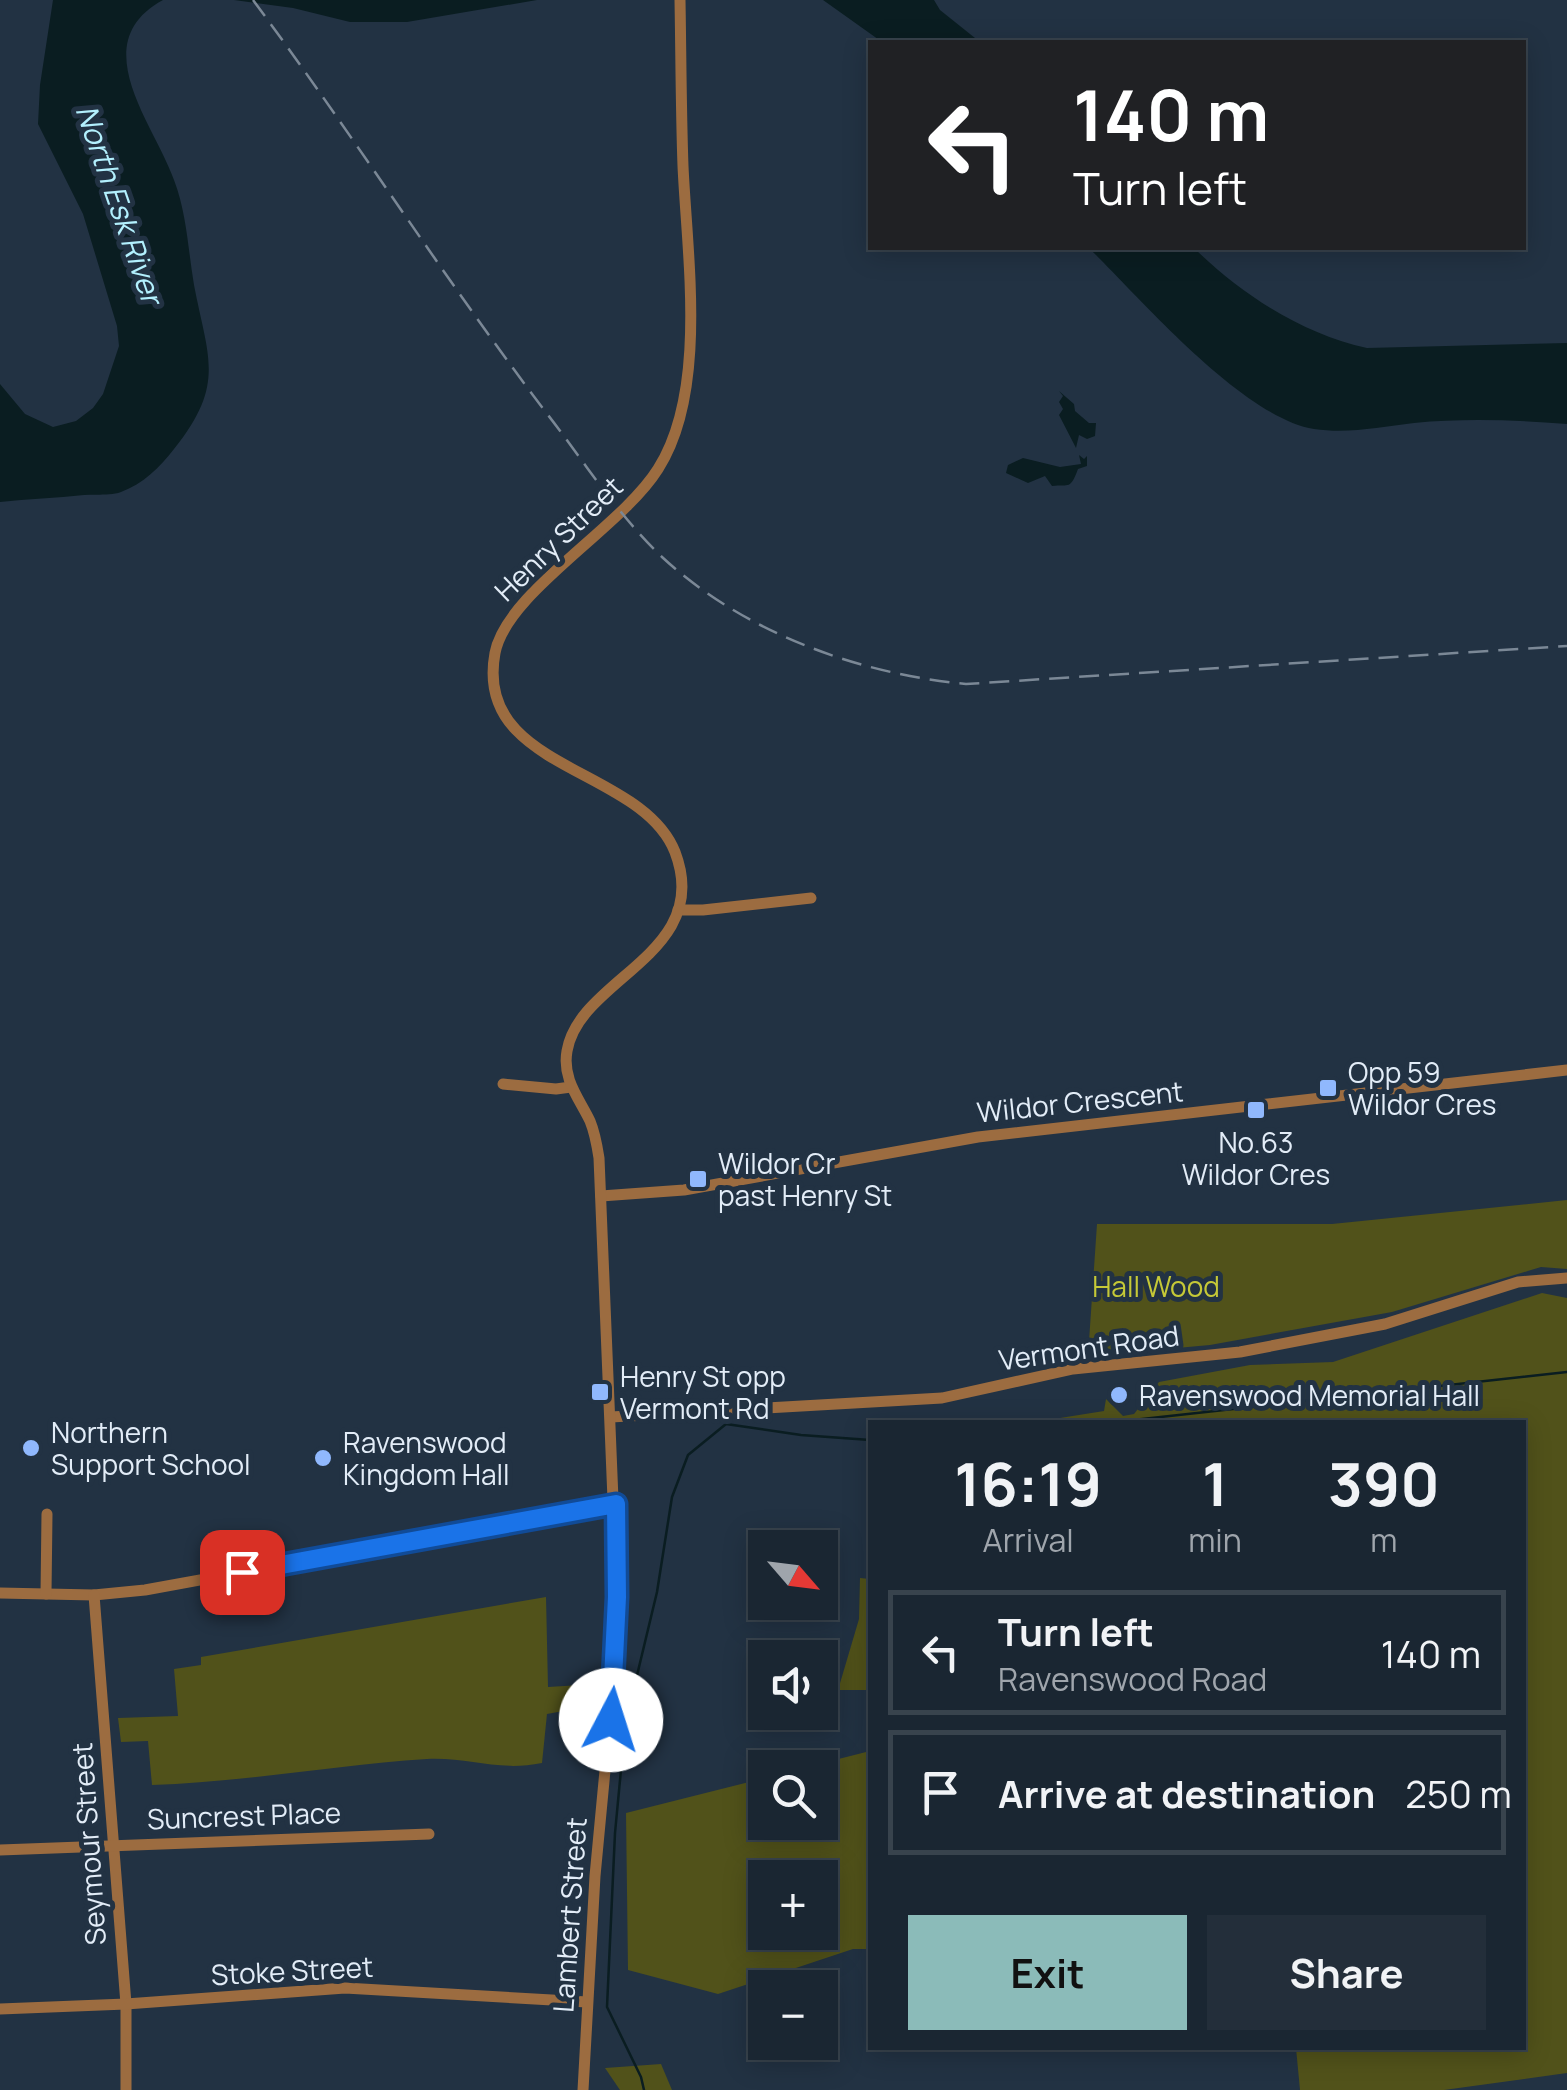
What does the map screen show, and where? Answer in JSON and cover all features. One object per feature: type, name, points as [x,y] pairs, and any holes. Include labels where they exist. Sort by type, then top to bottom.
[{"type":"street","name":"Henry Street","points":[[678,910],[681,876],[659,826],[638,807],[543,752],[516,731],[500,704],[493,672],[499,639],[516,612],[643,490],[666,457],[682,413],[690,336],[680,0]]},
{"type":"street","points":[[0,1593],[94,1595],[145,1590],[616,1504],[601,1196],[595,1134],[571,1087],[566,1066],[574,1031],[658,943],[678,910],[811,898]]},
{"type":"street","name":"Wildor Crescent","points":[[601,1196],[684,1190],[978,1137],[1567,1070]]},
{"type":"street","points":[[503,1084],[571,1087]]},
{"type":"street","name":"Vermont Road","points":[[611,1417],[942,1398],[1073,1370],[1240,1352],[1436,1310],[1518,1282],[1567,1278]]},
{"type":"street","name":"Lambert Street","points":[[583,2090],[615,1666],[616,1504]]},
{"type":"street","points":[[46,1594],[47,1514]]},
{"type":"street","name":"Seymour Street","points":[[94,1595],[126,2004],[126,2090]]},
{"type":"street","name":"Suncrest Place","points":[[0,1850],[429,1834]]},
{"type":"street","name":"Stoke Street","points":[[0,2009],[345,1988],[587,2002]]},
{"type":"green space","name":"Hall Wood","points":[[1567,1200],[1567,1269],[1541,1267],[1392,1312],[1210,1345],[1088,1356],[1097,1224],[1332,1224]]},
{"type":"green space","points":[[1542,1293],[1567,1298],[1567,2073],[1444,2090],[1300,2090],[1296,2050],[1526,2050],[1526,1420],[1060,1420],[1104,1411],[1106,1399],[1123,1416],[1134,1414],[1159,1382],[1250,1365],[1333,1362]]},
{"type":"green space","points":[[860,1578],[868,1579],[868,1690],[838,1690],[859,1619]]},
{"type":"green space","points":[[546,1597],[548,1687],[597,1684],[596,1705],[547,1714],[542,1763],[511,1766],[427,1759],[152,1785],[148,1741],[121,1742],[118,1718],[178,1716],[174,1669],[201,1665],[201,1657]]},
{"type":"green space","points":[[868,1752],[868,1949],[853,1949],[790,1970],[748,1970],[748,1984],[718,1994],[628,1970],[626,1813],[748,1782],[748,1840],[838,1840],[838,1759]]},
{"type":"green space","points":[[661,2064],[672,2090],[620,2090],[605,2068]]},
{"type":"water","name":"North Esk River","points":[[53,0],[163,0],[140,18],[129,38],[126,61],[131,85],[178,193],[209,370],[201,406],[190,426],[163,462],[137,484],[112,494],[0,502],[0,384],[25,414],[53,427],[76,421],[103,394],[119,346],[117,326],[83,214],[38,124]]},
{"type":"water","points":[[234,0],[537,0],[407,22],[350,22],[293,8]]},
{"type":"water","points":[[823,0],[934,0],[940,10],[978,40],[879,40]]},
{"type":"water","points":[[1091,250],[1196,250],[1274,310],[1319,333],[1367,348],[1567,343],[1567,424],[1452,420],[1339,431],[1314,429],[1286,420],[1256,403],[1164,325]]},
{"type":"water","points":[[1059,391],[1074,404],[1075,411],[1089,423],[1096,423],[1095,436],[1087,439],[1079,435],[1076,448],[1059,415],[1063,396]]},
{"type":"water","points":[[1079,455],[1084,459],[1087,456],[1087,466],[1078,469],[1069,485],[1052,486],[1045,476],[1028,483],[1006,473],[1008,465],[1023,458],[1060,467],[1081,464]]},
{"type":"waterway","points":[[1133,1420],[1567,1372]]},
{"type":"waterway","points":[[633,1692],[657,1592],[672,1497],[688,1455],[726,1424],[868,1440]]},
{"type":"waterway","points":[[626,1717],[615,1833],[607,2007],[644,2090]]},
{"type":"railway","points":[[253,0],[510,364],[616,506],[646,541],[694,584],[765,628],[844,659],[925,679],[966,684],[1567,646]]},
{"type":"place","name":"Opp 59 Wildor Cres","points":[[1328,1088]]},
{"type":"place","name":"No.63 Wildor Cres","points":[[1256,1110]]},
{"type":"place","name":"Wildor Cr past Henry St","points":[[698,1179]]},
{"type":"place","name":"Henry St opp Vermont Rd","points":[[600,1392]]},
{"type":"place","name":"Ravenswood Memorial Hall","points":[[1119,1395]]},
{"type":"place","name":"Northern Support School","points":[[31,1448]]},
{"type":"place","name":"Ravenswood Kingdom Hall","points":[[323,1458]]},
{"type":"route","points":[[242,1572],[616,1504],[617,1597],[611,1720]]}]
